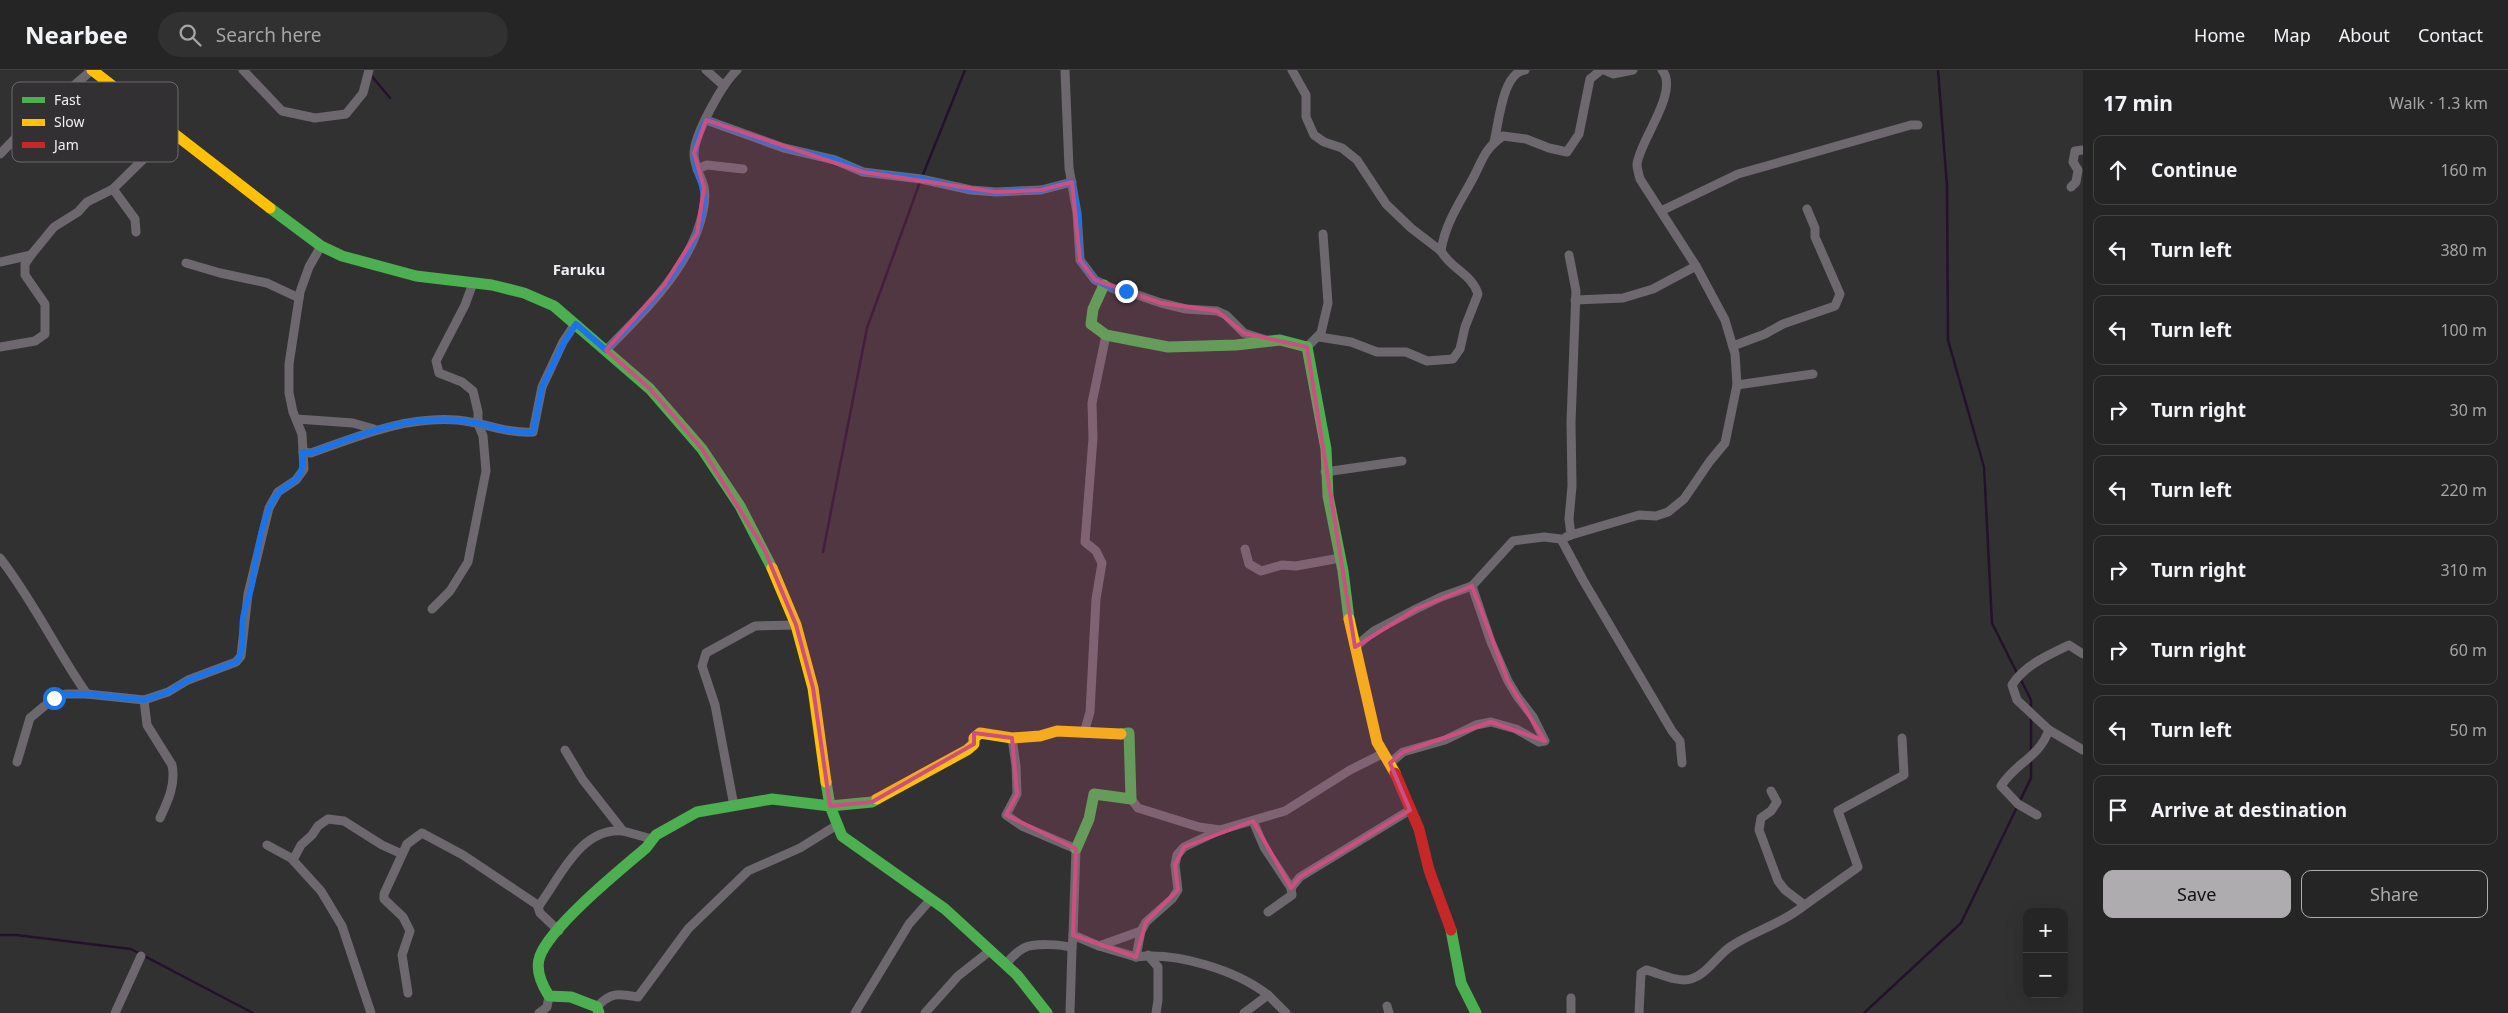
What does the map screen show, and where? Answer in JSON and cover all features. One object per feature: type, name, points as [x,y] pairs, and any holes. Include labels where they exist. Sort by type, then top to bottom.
[{"type":"street","points":[[242,70],[282,111],[315,118],[346,114],[363,93],[369,70]]},
{"type":"street","points":[[706,70],[724,86]]},
{"type":"street","points":[[606,350],[664,285],[683,259],[697,233],[704,204],[704,188],[697,170],[695,148],[706,120],[724,86],[737,70]]},
{"type":"street","points":[[1065,70],[1067,141],[1078,213],[1080,260],[1095,280],[1104,285],[1171,306],[1217,311],[1226,315],[1244,333],[1271,341]]},
{"type":"street","points":[[1292,70],[1306,94],[1306,117],[1314,135],[1324,142],[1342,148],[1357,160],[1386,204],[1411,228],[1441,251],[1454,268],[1470,279],[1478,294],[1465,327],[1460,349],[1453,359],[1427,361],[1406,352],[1377,352],[1351,342],[1318,337]]},
{"type":"street","points":[[1494,142],[1507,84],[1519,71],[1525,70]]},
{"type":"street","points":[[1441,251],[1443,237],[1459,200],[1472,180],[1484,153],[1494,142],[1503,136],[1526,139],[1549,148],[1568,152],[1579,134],[1587,85],[1594,74],[1603,70],[1613,74],[1633,70]]},
{"type":"street","points":[[1355,647],[1374,631],[1416,609],[1441,597],[1472,586],[1496,561],[1505,547],[1513,541],[1544,537],[1561,539],[1639,515],[1656,516],[1668,512],[1684,499],[1725,443],[1737,385],[1733,346],[1725,320],[1696,266],[1642,185],[1637,164],[1648,133],[1664,101],[1667,83],[1666,75],[1662,70]]},
{"type":"street","points":[[85,82],[98,72],[110,82]]},
{"type":"street","points":[[706,120],[784,148],[836,160],[863,172],[921,179],[971,190],[996,192],[1041,190],[1072,182]]},
{"type":"street","points":[[1661,212],[1738,174],[1911,125],[1918,125]]},
{"type":"street","points":[[178,137],[321,246],[342,256],[416,276],[473,283],[524,293],[554,306],[650,389],[702,449],[740,506],[764,549],[796,625],[814,688],[830,806],[842,836],[931,899],[991,950],[1006,964],[1047,1013]]},
{"type":"street","points":[[0,154],[12,142]]},
{"type":"street","points":[[2071,187],[2076,182],[2078,170],[2073,162],[2075,151],[2083,150]]},
{"type":"street","points":[[0,346],[35,341],[46,334],[45,304],[25,275],[26,264],[31,255],[54,227],[78,212],[87,202],[113,189],[141,162]]},
{"type":"street","points":[[697,170],[707,165],[743,170]]},
{"type":"street","points":[[113,189],[135,219],[136,232]]},
{"type":"street","points":[[1733,346],[1765,334],[1783,324],[1835,306],[1840,294],[1815,237],[1815,228],[1807,209]]},
{"type":"street","points":[[1307,347],[1318,337],[1328,303],[1323,234]]},
{"type":"street","points":[[17,762],[30,718],[54,698],[66,694],[87,694],[144,700],[168,692],[188,680],[236,662],[241,656],[243,619],[269,508],[278,492],[296,480],[304,469],[302,434],[290,402],[289,364],[299,298],[309,267],[321,246]]},
{"type":"street","points":[[0,262],[31,255]]},
{"type":"street","points":[[1569,255],[1576,291],[1571,422],[1572,486],[1569,519],[1571,535]]},
{"type":"street","points":[[186,263],[268,283],[299,298]]},
{"type":"street","points":[[1575,300],[1623,298],[1653,288],[1696,266]]},
{"type":"street","points":[[432,608],[450,592],[468,562],[486,470],[483,436],[478,424],[478,412],[473,391],[462,382],[439,373],[436,361],[465,305],[473,283]]},
{"type":"street","points":[[1104,285],[1093,308],[1091,324],[1098,331],[1106,335],[1168,347],[1236,345],[1271,341],[1296,343],[1307,347]]},
{"type":"street","points":[[303,452],[311,453],[374,429],[422,421],[457,420],[521,432],[533,432],[542,387],[564,342],[576,324]]},
{"type":"street","points":[[1084,733],[1090,712],[1096,599],[1102,563],[1096,551],[1085,542],[1093,438],[1092,403],[1106,335]]},
{"type":"street","points":[[1307,347],[1326,449],[1325,472],[1355,647],[1377,742],[1419,829],[1429,870],[1448,920],[1462,983],[1476,1013]]},
{"type":"street","points":[[1737,385],[1814,374]]},
{"type":"street","points":[[297,419],[353,423],[374,429]]},
{"type":"street","points":[[1325,472],[1402,461]]},
{"type":"street","points":[[1561,539],[1583,580],[1672,731],[1680,741],[1682,763]]},
{"type":"street","points":[[1245,548],[1249,564],[1261,571],[1282,565],[1296,566],[1340,558]]},
{"type":"street","points":[[0,558],[14,576],[87,694]]},
{"type":"street","points":[[1136,956],[1141,931],[1146,922],[1178,890],[1175,865],[1177,855],[1184,847],[1220,830],[1285,811],[1350,770],[1445,740],[1476,725],[1491,722],[1516,729],[1539,742],[1544,741],[1533,717],[1508,681],[1491,642],[1472,586]]},
{"type":"street","points":[[734,806],[715,705],[702,666],[706,653],[755,626],[796,625]]},
{"type":"street","points":[[2083,654],[2069,645],[2042,658],[2018,675],[2012,685],[2017,700],[2048,730],[2083,750]]},
{"type":"street","points":[[144,700],[147,725],[172,765],[174,773],[169,798],[160,818]]},
{"type":"street","points":[[2037,815],[2018,804],[2001,786],[2007,776],[2043,745],[2048,730]]},
{"type":"street","points":[[549,996],[540,984],[540,956],[559,931],[585,904],[646,848],[652,839],[697,812],[772,800],[830,806],[872,802],[967,750],[974,744],[974,738],[980,733],[1012,738],[1040,736],[1057,731],[1109,735],[1129,733],[1131,799],[1138,808],[1199,827],[1220,830]]},
{"type":"street","points":[[1012,738],[1017,794],[1006,816],[1022,826],[1076,849]]},
{"type":"street","points":[[1639,1013],[1641,973],[1646,970],[1678,979],[1690,980],[1700,975],[1730,947],[1780,922],[1858,867],[1838,811],[1904,775],[1902,738]]},
{"type":"street","points":[[565,750],[583,780],[622,831]]},
{"type":"street","points":[[1771,791],[1777,802],[1771,811],[1761,818],[1759,830],[1778,881],[1785,890],[1802,903],[1802,907]]},
{"type":"street","points":[[1070,1013],[1076,849],[1089,819],[1094,794],[1131,799]]},
{"type":"street","points":[[1291,888],[1300,877],[1410,810]]},
{"type":"street","points":[[293,860],[301,845],[312,835],[318,826],[328,819],[344,821],[382,845],[402,854]]},
{"type":"street","points":[[1253,820],[1264,847],[1291,888],[1292,895],[1268,912]]},
{"type":"street","points":[[549,996],[571,997],[598,1010],[612,994],[620,993],[638,997],[688,929],[748,871],[800,848],[837,825]]},
{"type":"street","points":[[559,931],[540,913],[539,906],[577,852],[589,840],[595,835],[611,830],[652,839]]},
{"type":"street","points":[[408,992],[402,955],[410,931],[403,917],[384,899],[384,894],[407,844],[422,833],[463,855],[539,906]]},
{"type":"street","points":[[268,845],[293,860],[321,891],[342,926],[371,1013]]},
{"type":"street","points":[[855,1013],[904,932],[931,899]]},
{"type":"street","points":[[1099,946],[1141,931]]},
{"type":"street","points":[[1072,935],[1099,946],[1136,956],[1170,957],[1200,964],[1242,980],[1268,995],[1282,1006],[1286,1013]]},
{"type":"street","points":[[1006,964],[1014,954],[1026,947],[1060,944],[1072,948]]},
{"type":"street","points":[[925,1013],[958,976],[991,950]]},
{"type":"street","points":[[1148,955],[1158,967],[1156,1013]]},
{"type":"street","points":[[115,1013],[141,956]]},
{"type":"street","points":[[1244,1013],[1268,995]]},
{"type":"street","points":[[540,1013],[546,1007],[549,996]]},
{"type":"street","points":[[1571,998],[1571,1013]]},
{"type":"highlighted area","points":[[706,120],[863,172],[996,192],[1041,190],[1072,182],[1080,260],[1095,280],[1161,303],[1217,311],[1244,333],[1307,347],[1355,647],[1416,609],[1472,586],[1508,681],[1545,741],[1491,722],[1403,752],[1390,763],[1410,810],[1300,877],[1291,888],[1253,821],[1184,847],[1175,865],[1178,890],[1146,922],[1136,957],[1073,935],[1076,849],[1006,815],[1017,794],[1012,738],[974,733],[974,744],[872,802],[830,806],[813,688],[796,625],[764,549],[702,449],[650,389],[606,350],[664,285],[697,233],[704,188],[694,153]]},
{"type":"waterway","points":[[922,177],[965,70]]},
{"type":"waterway","points":[[1938,70],[1947,186],[1948,340],[1984,467],[1992,623],[2017,673]]},
{"type":"waterway","points":[[370,74],[390,98]]},
{"type":"waterway","points":[[823,552],[867,328],[920,182]]},
{"type":"waterway","points":[[2020,678],[2031,700],[2031,710]]},
{"type":"waterway","points":[[2031,715],[2031,752]]},
{"type":"waterway","points":[[1864,1013],[1961,923],[2031,778],[2031,760]]},
{"type":"waterway","points":[[0,935],[16,935],[131,949],[253,1013]]},
{"type":"traffic: fast","points":[[270,208],[321,246],[342,256],[416,276],[492,285],[524,293],[554,306],[650,389],[702,449],[740,506],[772,568]]},
{"type":"traffic: fast","points":[[1104,285],[1093,309],[1091,324],[1106,335],[1168,347],[1236,345],[1280,340],[1307,347],[1326,449],[1328,496],[1343,571],[1349,619]]},
{"type":"traffic: fast","points":[[1076,849],[1089,819],[1094,794],[1131,799],[1129,733],[1121,734]]},
{"type":"traffic: fast","points":[[826,782],[830,806],[842,836],[945,909],[1017,975],[1047,1013]]},
{"type":"traffic: fast","points":[[599,1013],[597,1007],[571,997],[549,996],[539,971],[540,956],[547,944],[572,914],[646,848],[656,835],[697,812],[772,799],[830,806],[872,802],[877,799]]},
{"type":"traffic: fast","points":[[1451,930],[1461,983],[1476,1013]]},
{"type":"traffic: slow","points":[[92,70],[107,82]]},
{"type":"traffic: slow","points":[[178,137],[270,208]]},
{"type":"traffic: slow","points":[[772,568],[796,625],[813,688],[826,782]]},
{"type":"traffic: slow","points":[[1349,619],[1377,742],[1395,773]]},
{"type":"traffic: slow","points":[[877,799],[967,750],[974,744],[974,738],[980,733],[1012,738],[1040,736],[1057,731],[1121,734]]},
{"type":"traffic: jam","points":[[1395,773],[1419,829],[1429,870],[1451,930]]},
{"type":"district","name":"Faruku","points":[[579,269]]},
{"type":"route","points":[[54,698],[66,694],[87,694],[144,700],[168,692],[188,680],[236,662],[241,656],[243,619],[252,584],[256,556],[269,508],[278,492],[296,480],[304,469],[303,452],[311,453],[374,429],[422,421],[457,420],[492,428],[533,432],[537,422],[542,387],[564,342],[576,324],[606,350],[631,325],[683,259],[697,233],[704,204],[704,188],[697,170],[694,153],[696,142],[706,120],[784,148],[836,160],[863,172],[936,181],[971,190],[996,192],[1041,190],[1072,182],[1078,213],[1080,260],[1095,280],[1114,289],[1126,291]]}]
